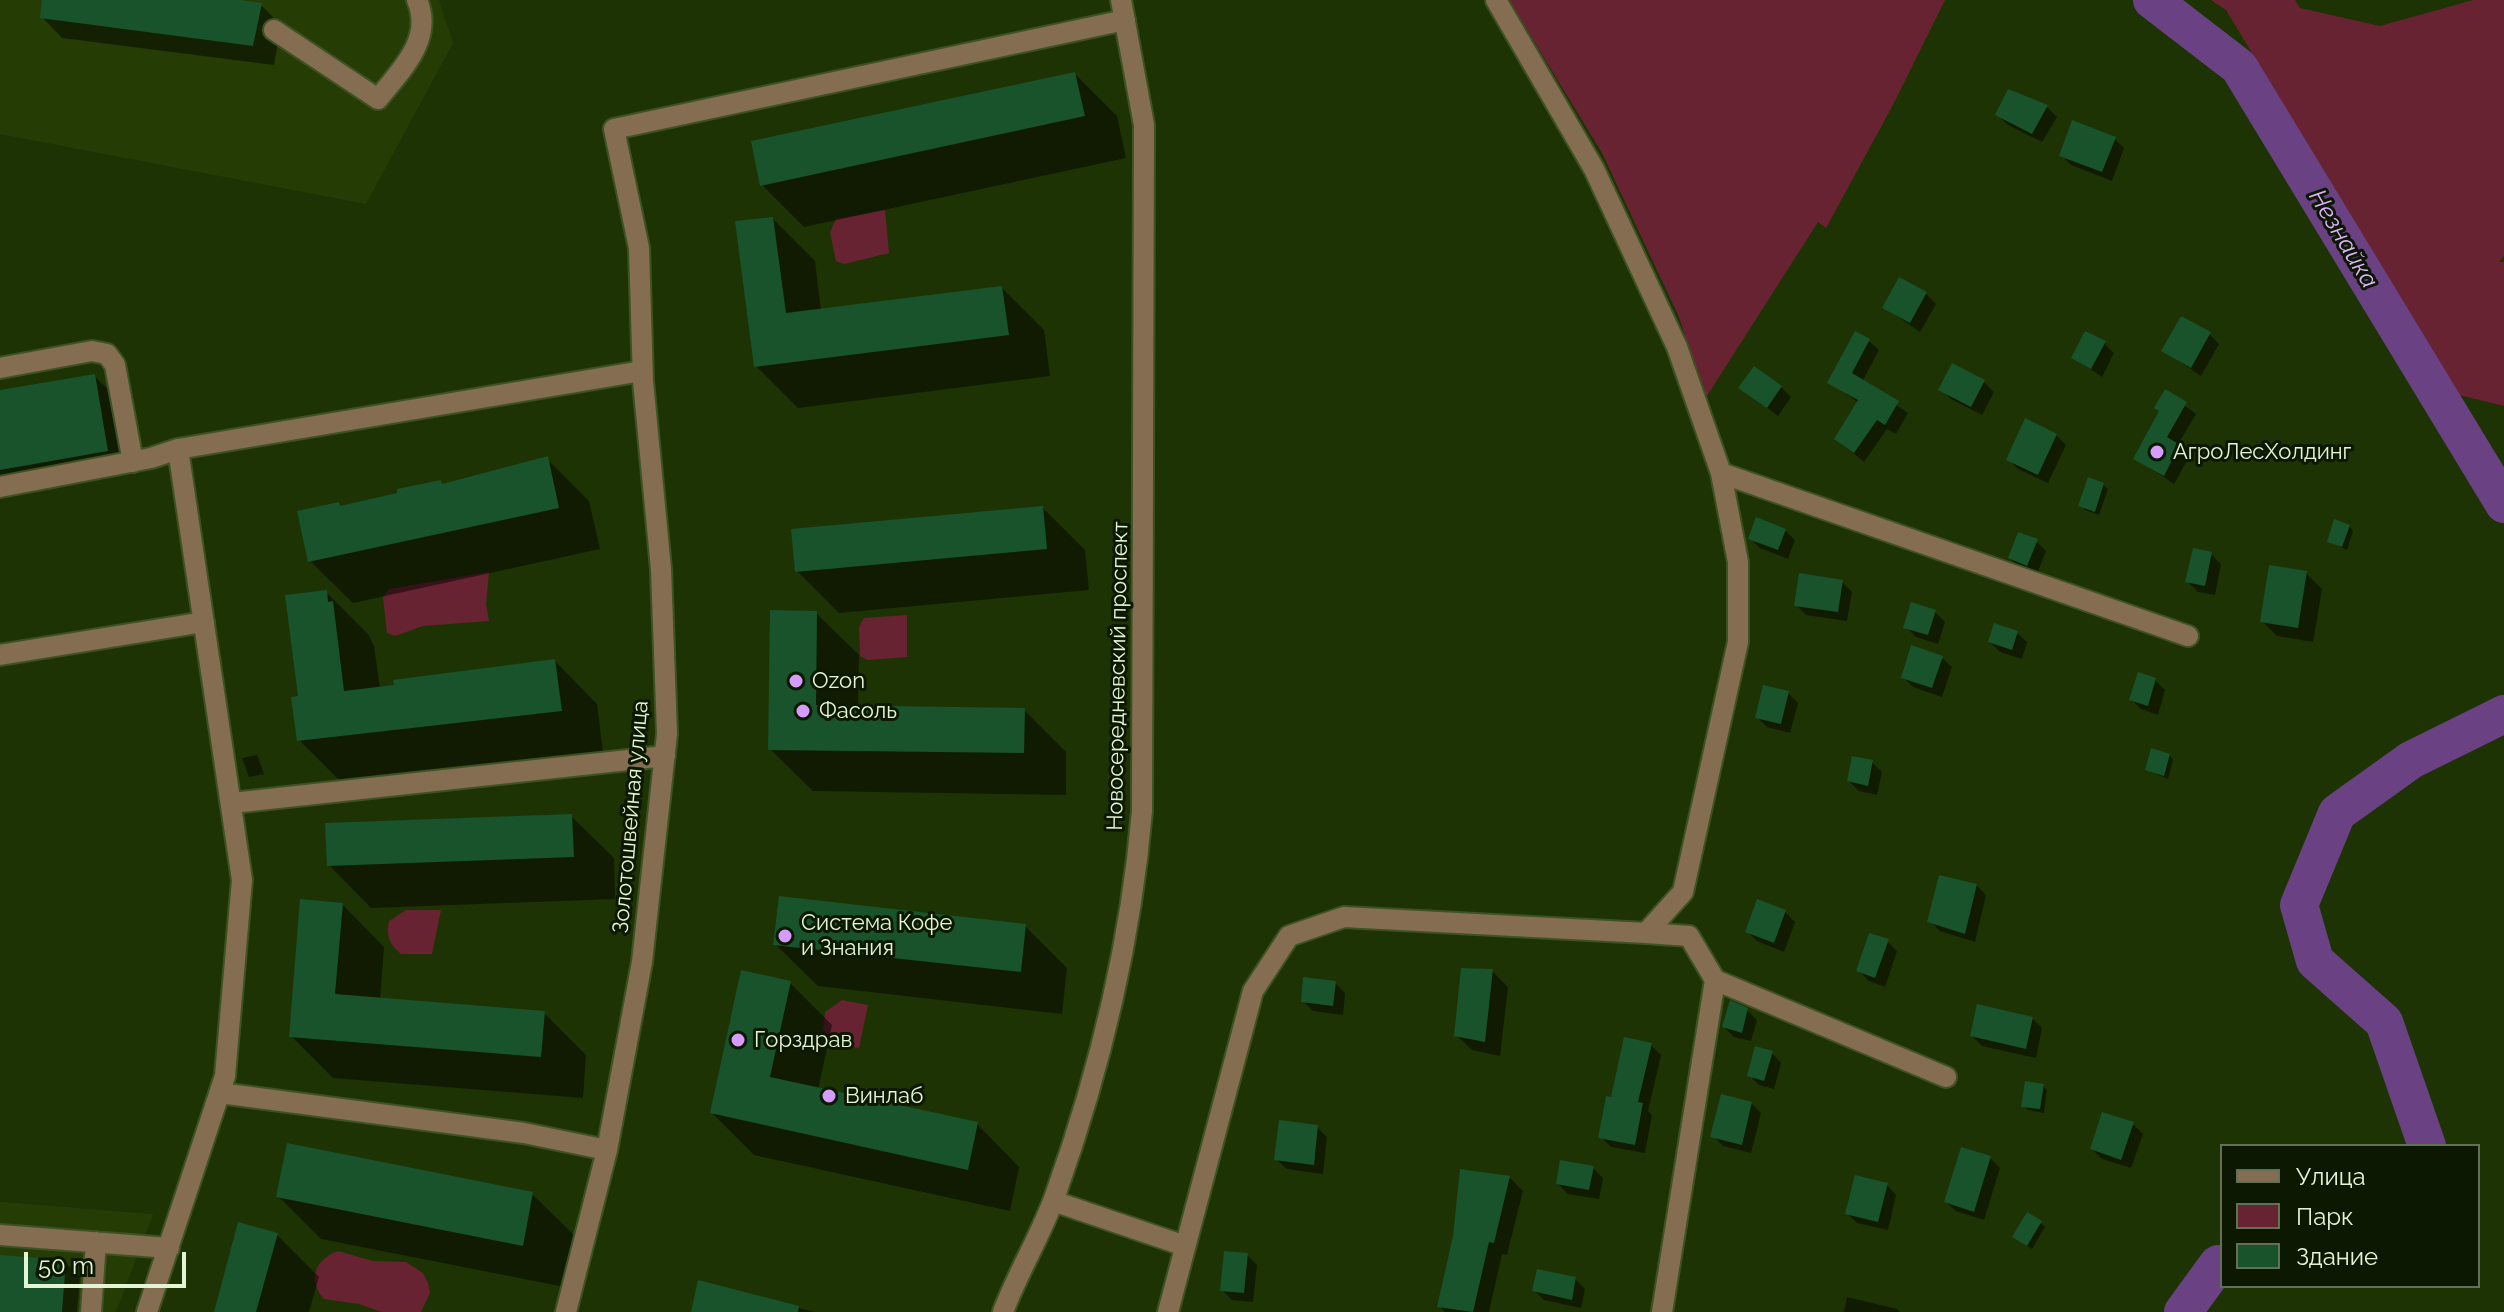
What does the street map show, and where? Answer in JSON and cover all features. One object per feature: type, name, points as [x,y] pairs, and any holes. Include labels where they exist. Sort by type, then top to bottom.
[{"type":"street","points":[[274,30],[378,99],[419,47],[421,10],[417,0]]},
{"type":"street","points":[[1496,0],[1594,169],[1677,347],[1721,473],[1738,562],[1738,642],[1683,892],[1646,933]]},
{"type":"street","name":"Золотошвейная улица","points":[[566,1312],[607,1150],[643,957],[665,756],[661,569],[642,371],[638,234],[614,129],[1123,10]]},
{"type":"street","name":"Новосередневский проспект","points":[[1003,1312],[1053,1201],[1101,1049],[1134,878],[1144,791],[1144,125],[1123,10]]},
{"type":"street","points":[[0,368],[92,351],[107,354],[115,365],[133,462]]},
{"type":"street","points":[[0,487],[133,462],[178,449],[642,371]]},
{"type":"street","points":[[147,1312],[220,1093],[227,1061],[242,880],[178,449]]},
{"type":"street","points":[[1721,473],[2188,636]]},
{"type":"street","points":[[0,655],[204,622]]},
{"type":"street","points":[[232,803],[665,756]]},
{"type":"street","points":[[1168,1312],[1253,991],[1289,936],[1344,917],[1689,936],[1715,980],[1946,1077]]},
{"type":"street","points":[[1662,1312],[1715,980]]},
{"type":"street","points":[[220,1093],[524,1133],[607,1150]]},
{"type":"street","points":[[1053,1201],[1185,1246]]},
{"type":"street","points":[[0,1235],[169,1248]]},
{"type":"street","points":[[91,1312],[96,1242]]},
{"type":"shaded area","points":[[0,0],[439,0],[453,43],[366,204],[0,134]]},
{"type":"shaded area","points":[[0,1202],[153,1214],[116,1312],[0,1312]]},
{"type":"green space","points":[[1509,0],[1945,0],[1894,103],[1826,228],[1818,222],[1705,399],[1679,317],[1602,153]]},
{"type":"green space","points":[[2211,0],[2295,0],[2300,8],[2380,26],[2473,0],[2504,0],[2504,256],[2499,262],[2504,262],[2504,406],[2459,395],[2226,10]]},
{"type":"green space","points":[[885,210],[889,253],[844,264],[836,261],[830,232],[836,219]]},
{"type":"green space","points":[[489,572],[486,604],[489,621],[423,626],[395,636],[387,633],[383,597],[389,589]]},
{"type":"green space","points":[[907,615],[907,657],[868,660],[860,656],[859,627],[864,618]]},
{"type":"green space","points":[[406,910],[441,910],[432,954],[401,954],[391,943],[389,921]]},
{"type":"green space","points":[[842,1000],[868,1005],[859,1048],[834,1043],[823,1029],[825,1012]]},
{"type":"green space","points":[[338,1251],[373,1261],[406,1262],[423,1273],[430,1293],[421,1312],[382,1312],[359,1304],[324,1299],[316,1285],[316,1271],[324,1259]]},
{"type":"building","points":[[42,0],[240,0],[262,3],[253,46],[40,18]]},
{"type":"building","points":[[1075,72],[1085,116],[760,186],[751,141]]},
{"type":"building","points":[[2008,89],[2048,105],[2032,134],[1995,115]]},
{"type":"building","points":[[2072,120],[2116,137],[2102,172],[2059,156]]},
{"type":"building","points":[[773,217],[786,313],[1002,286],[1009,335],[754,367],[735,221]]},
{"type":"building","points":[[1899,277],[1927,292],[1910,323],[1882,308]]},
{"type":"building","points":[[2181,316],[2211,332],[2191,368],[2161,351]]},
{"type":"building","points":[[1855,331],[1870,339],[1852,373],[1899,401],[1885,425],[1877,420],[1854,453],[1834,439],[1858,400],[1827,383]]},
{"type":"building","points":[[2085,331],[2106,341],[2091,369],[2071,358]]},
{"type":"building","points":[[1952,363],[1985,380],[1971,407],[1938,390]]},
{"type":"building","points":[[1754,366],[1782,386],[1767,408],[1738,388]]},
{"type":"building","points":[[95,374],[108,451],[0,470],[0,390]]},
{"type":"building","points":[[2165,389],[2187,402],[2167,437],[2180,445],[2164,476],[2133,459],[2159,411],[2154,408]]},
{"type":"building","points":[[2025,418],[2057,434],[2038,475],[2006,460]]},
{"type":"building","points":[[548,456],[559,508],[308,562],[297,511],[339,502],[340,506],[441,480],[442,484]]},
{"type":"building","points":[[2088,477],[2104,483],[2095,512],[2078,506]]},
{"type":"building","points":[[1043,506],[1047,549],[795,572],[791,529]]},
{"type":"building","points":[[1756,517],[1786,529],[1778,550],[1748,539]]},
{"type":"building","points":[[2334,519],[2350,525],[2342,547],[2327,542]]},
{"type":"building","points":[[2018,532],[2038,539],[2027,566],[2008,558]]},
{"type":"building","points":[[2193,548],[2212,552],[2205,586],[2185,582]]},
{"type":"building","points":[[2269,565],[2307,571],[2298,628],[2260,622]]},
{"type":"building","points":[[1799,573],[1843,580],[1838,612],[1794,606]]},
{"type":"building","points":[[327,590],[328,602],[333,601],[344,691],[394,685],[393,680],[555,659],[562,711],[297,741],[291,697],[298,696],[285,595]]},
{"type":"building","points":[[1911,602],[1936,610],[1928,635],[1903,628]]},
{"type":"building","points":[[770,610],[817,611],[816,705],[1025,708],[1024,753],[768,750]]},
{"type":"building","points":[[1994,623],[2018,631],[2012,650],[1988,642]]},
{"type":"building","points":[[1911,645],[1943,656],[1932,688],[1901,678]]},
{"type":"building","points":[[2138,672],[2156,678],[2148,706],[2129,700]]},
{"type":"building","points":[[1763,685],[1789,691],[1781,724],[1755,718]]},
{"type":"building","points":[[2151,748],[2170,754],[2164,776],[2145,770]]},
{"type":"building","points":[[1852,756],[1873,760],[1868,786],[1847,781]]},
{"type":"building","points":[[572,814],[574,857],[327,866],[325,823]]},
{"type":"building","points":[[1939,875],[1977,884],[1965,934],[1927,922]]},
{"type":"building","points":[[779,896],[1026,924],[1021,972],[773,945]]},
{"type":"building","points":[[300,899],[343,903],[335,994],[545,1011],[541,1057],[289,1037]]},
{"type":"building","points":[[1757,899],[1786,910],[1774,943],[1745,932]]},
{"type":"building","points":[[1869,933],[1889,939],[1875,978],[1856,971]]},
{"type":"building","points":[[1461,968],[1493,969],[1485,1042],[1454,1036]]},
{"type":"building","points":[[741,970],[791,981],[770,1077],[978,1122],[968,1170],[710,1113]]},
{"type":"building","points":[[1303,977],[1336,981],[1333,1006],[1301,1002]]},
{"type":"building","points":[[1730,1000],[1748,1008],[1742,1033],[1722,1027]]},
{"type":"building","points":[[1977,1004],[2033,1017],[2026,1049],[1970,1036]]},
{"type":"building","points":[[1624,1037],[1652,1043],[1638,1102],[1643,1103],[1635,1145],[1598,1138],[1606,1096],[1611,1097]]},
{"type":"building","points":[[1755,1046],[1773,1051],[1764,1081],[1747,1076]]},
{"type":"building","points":[[2025,1081],[2044,1084],[2040,1109],[2021,1107]]},
{"type":"building","points":[[1721,1094],[1752,1102],[1742,1145],[1710,1137]]},
{"type":"building","points":[[2102,1112],[2134,1122],[2121,1160],[2090,1149]]},
{"type":"building","points":[[1279,1120],[1318,1125],[1314,1165],[1274,1160]]},
{"type":"building","points":[[287,1143],[533,1192],[523,1246],[276,1197]]},
{"type":"building","points":[[1961,1147],[1991,1156],[1974,1212],[1944,1202]]},
{"type":"building","points":[[1560,1160],[1594,1166],[1589,1190],[1556,1184]]},
{"type":"building","points":[[1460,1169],[1510,1176],[1494,1243],[1489,1242],[1473,1312],[1437,1307],[1453,1236]]},
{"type":"building","points":[[1855,1175],[1888,1183],[1878,1222],[1845,1214]]},
{"type":"building","points":[[2027,1212],[2042,1221],[2027,1246],[2012,1237]]},
{"type":"building","points":[[238,1222],[278,1233],[256,1312],[214,1312]]},
{"type":"building","points":[[1224,1251],[1248,1253],[1244,1293],[1220,1291]]},
{"type":"building","points":[[0,1255],[66,1260],[62,1312],[0,1312]]},
{"type":"building","points":[[1537,1269],[1576,1277],[1572,1300],[1532,1291]]},
{"type":"building","points":[[698,1280],[799,1306],[798,1312],[691,1312]]},
{"type":"waterway","name":"Незнайка","points":[[2152,0],[2239,67],[2504,504]]},
{"type":"waterway","name":"Незнайка","points":[[2426,1144],[2384,1022],[2315,961],[2299,905],[2337,813],[2411,760],[2504,714]]},
{"type":"waterway","name":"Незнайка","points":[[2183,1312],[2220,1264]]},
{"type":"place","name":"АгроЛесХолдинг","points":[[2157,452]]},
{"type":"place","name":"Ozon","points":[[796,681]]},
{"type":"place","name":"Фасоль","points":[[803,711]]},
{"type":"place","name":"Система Кофе и Знания","points":[[785,936]]},
{"type":"place","name":"Горздрав","points":[[738,1040]]},
{"type":"place","name":"Винлаб","points":[[829,1096]]}]
